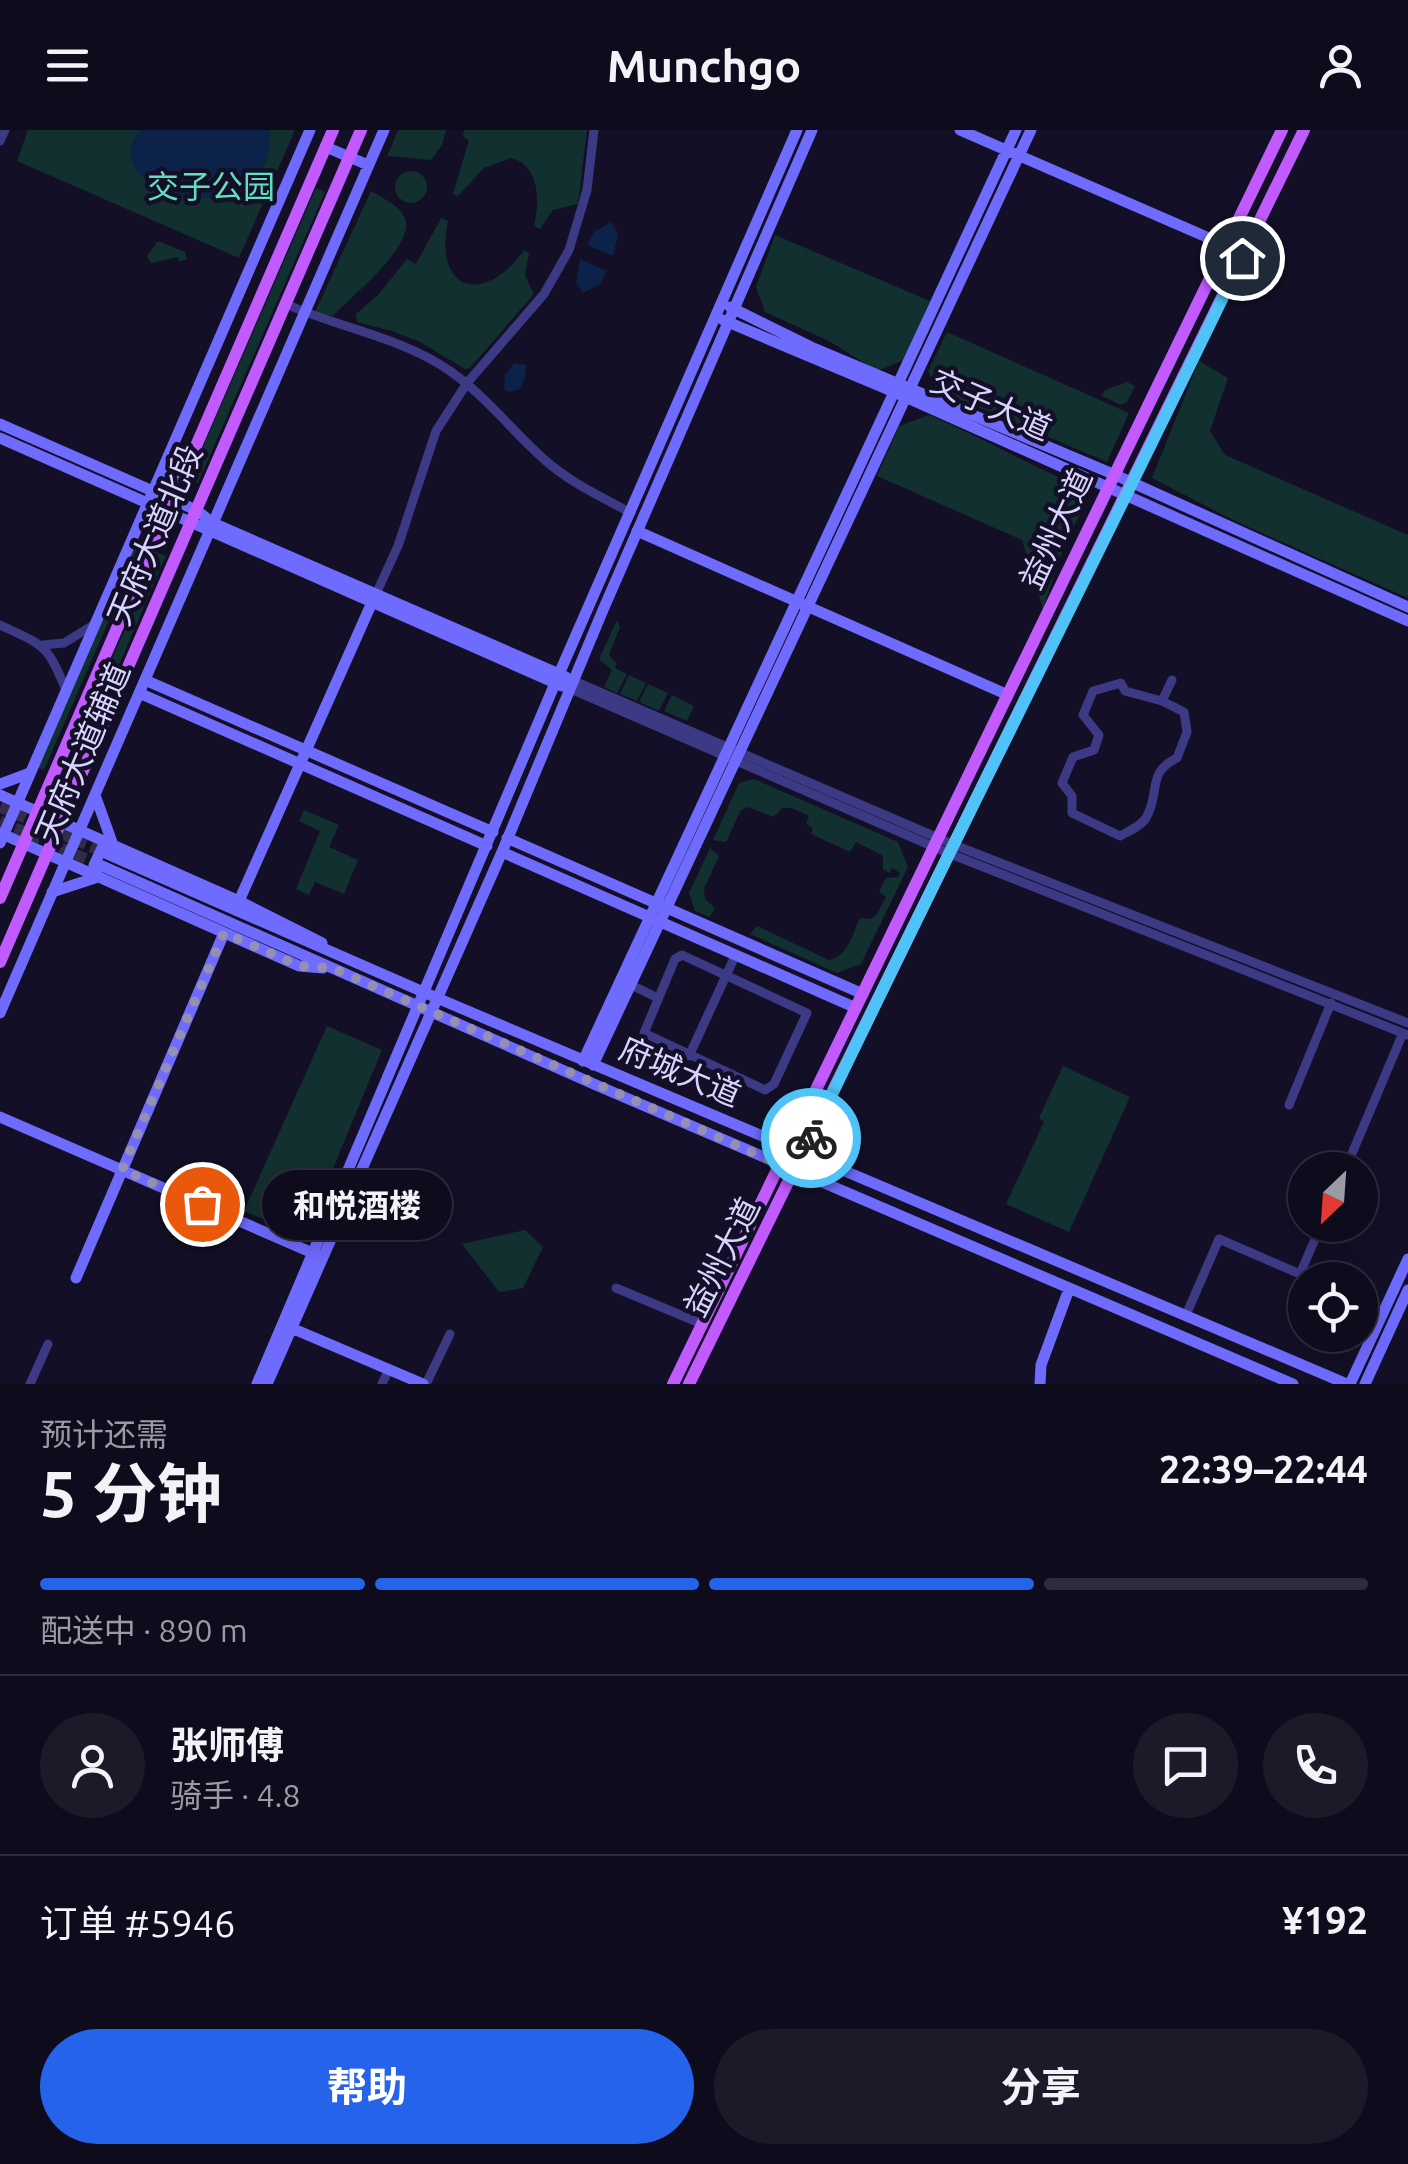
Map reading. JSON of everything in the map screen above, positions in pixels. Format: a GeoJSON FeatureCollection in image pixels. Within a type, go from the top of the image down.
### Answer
{"type":"FeatureCollection","features":[{"type":"Feature","properties":{"kind":"main road","name":"天府大道北段"},"geometry":{"type":"LineString","coordinates":[[0,898],[333,130]]}},
{"type":"Feature","properties":{"kind":"main road","name":"天府大道北段"},"geometry":{"type":"LineString","coordinates":[[0,962],[361,130]]}},
{"type":"Feature","properties":{"kind":"main road","name":"益州大道"},"geometry":{"type":"LineString","coordinates":[[689,1384],[803,1154],[1008,694],[1282,130]]}},
{"type":"Feature","properties":{"kind":"main road","name":"益州大道"},"geometry":{"type":"LineString","coordinates":[[673,1384],[860,1001],[1130,489],[1304,130]]}},
{"type":"Feature","properties":{"kind":"street"},"geometry":{"type":"LineString","coordinates":[[0,141],[5,130]]}},
{"type":"Feature","properties":{"kind":"street","name":"天府大道辅道"},"geometry":{"type":"LineString","coordinates":[[1,837],[310,130]]}},
{"type":"Feature","properties":{"kind":"street","name":"天府大道辅道"},"geometry":{"type":"LineString","coordinates":[[0,1013],[384,130]]}},
{"type":"Feature","properties":{"kind":"street"},"geometry":{"type":"LineString","coordinates":[[240,901],[398,546],[436,431],[467,383],[544,294],[569,250],[588,190],[594,130]]}},
{"type":"Feature","properties":{"kind":"street"},"geometry":{"type":"LineString","coordinates":[[431,996],[502,852],[728,322],[728,306],[798,130]]}},
{"type":"Feature","properties":{"kind":"street"},"geometry":{"type":"LineString","coordinates":[[257,1384],[288,1326],[425,1010],[492,832],[715,317],[728,306],[812,130]]}},
{"type":"Feature","properties":{"kind":"street"},"geometry":{"type":"LineString","coordinates":[[960,130],[1225,245]]}},
{"type":"Feature","properties":{"kind":"street"},"geometry":{"type":"LineString","coordinates":[[1013,153],[1016,130]]}},
{"type":"Feature","properties":{"kind":"street"},"geometry":{"type":"LineString","coordinates":[[588,1063],[1013,153],[1031,130]]}},
{"type":"Feature","properties":{"kind":"street"},"geometry":{"type":"LineString","coordinates":[[326,147],[368,166]]}},
{"type":"Feature","properties":{"kind":"street"},"geometry":{"type":"LineString","coordinates":[[286,304],[419,353],[467,383],[548,464],[631,513]]}},
{"type":"Feature","properties":{"kind":"street","name":"交子大道"},"geometry":{"type":"LineString","coordinates":[[728,306],[902,391]]}},
{"type":"Feature","properties":{"kind":"street","name":"交子大道"},"geometry":{"type":"LineString","coordinates":[[715,317],[902,391],[1408,607]]}},
{"type":"Feature","properties":{"kind":"street"},"geometry":{"type":"LineString","coordinates":[[0,424],[211,526],[943,846],[1331,1004],[1406,1030]]}},
{"type":"Feature","properties":{"kind":"street"},"geometry":{"type":"LineString","coordinates":[[0,438],[150,497]]}},
{"type":"Feature","properties":{"kind":"street","name":"交子大道"},"geometry":{"type":"LineString","coordinates":[[1130,489],[1408,622]]}},
{"type":"Feature","properties":{"kind":"street"},"geometry":{"type":"LineString","coordinates":[[637,531],[1008,694]]}},
{"type":"Feature","properties":{"kind":"street"},"geometry":{"type":"LineString","coordinates":[[0,625],[44,645],[64,643],[95,624]]}},
{"type":"Feature","properties":{"kind":"street"},"geometry":{"type":"LineString","coordinates":[[44,645],[66,690]]}},
{"type":"Feature","properties":{"kind":"street"},"geometry":{"type":"LineString","coordinates":[[1162,701],[1172,680]]}},
{"type":"Feature","properties":{"kind":"street"},"geometry":{"type":"LineString","coordinates":[[1121,683],[1125,691],[1162,701],[1184,712],[1187,732],[1177,758],[1156,774],[1156,792],[1144,822],[1120,836],[1072,813],[1072,796],[1062,783],[1074,758],[1094,750],[1098,736],[1083,715],[1093,691],[1121,683]]}},
{"type":"Feature","properties":{"kind":"street"},"geometry":{"type":"LineString","coordinates":[[142,686],[492,832]]}},
{"type":"Feature","properties":{"kind":"street"},"geometry":{"type":"LineString","coordinates":[[142,686],[300,765],[487,846]]}},
{"type":"Feature","properties":{"kind":"street"},"geometry":{"type":"LineString","coordinates":[[0,784],[30,773]]}},
{"type":"Feature","properties":{"kind":"street"},"geometry":{"type":"LineString","coordinates":[[0,795],[79,830],[104,860],[224,933],[300,966],[332,968]]}},
{"type":"Feature","properties":{"kind":"street"},"geometry":{"type":"LineString","coordinates":[[94,795],[104,860]]}},
{"type":"Feature","properties":{"kind":"street"},"geometry":{"type":"LineString","coordinates":[[1,837],[66,862],[104,860],[240,901],[306,932],[332,953]]}},
{"type":"Feature","properties":{"kind":"street"},"geometry":{"type":"LineString","coordinates":[[507,838],[661,904],[860,1001]]}},
{"type":"Feature","properties":{"kind":"street"},"geometry":{"type":"LineString","coordinates":[[943,846],[1406,1030]]}},
{"type":"Feature","properties":{"kind":"street"},"geometry":{"type":"LineString","coordinates":[[502,852],[736,954],[860,1001]]}},
{"type":"Feature","properties":{"kind":"street"},"geometry":{"type":"LineString","coordinates":[[52,892],[104,860]]}},
{"type":"Feature","properties":{"kind":"street","name":"府城大道"},"geometry":{"type":"LineString","coordinates":[[104,860],[1348,1384]]}},
{"type":"Feature","properties":{"kind":"street","name":"府城大道"},"geometry":{"type":"LineString","coordinates":[[104,860],[425,1010],[1292,1384]]}},
{"type":"Feature","properties":{"kind":"street"},"geometry":{"type":"LineString","coordinates":[[588,1063],[630,984],[655,918]]}},
{"type":"Feature","properties":{"kind":"street"},"geometry":{"type":"LineString","coordinates":[[76,1278],[224,933]]}},
{"type":"Feature","properties":{"kind":"street"},"geometry":{"type":"LineString","coordinates":[[689,1056],[736,954]]}},
{"type":"Feature","properties":{"kind":"street"},"geometry":{"type":"LineString","coordinates":[[682,955],[808,1013],[774,1084],[765,1090],[644,1033],[658,998],[675,959],[682,955]]}},
{"type":"Feature","properties":{"kind":"street"},"geometry":{"type":"LineString","coordinates":[[630,984],[658,998]]}},
{"type":"Feature","properties":{"kind":"street"},"geometry":{"type":"LineString","coordinates":[[1289,1105],[1331,1004]]}},
{"type":"Feature","properties":{"kind":"street"},"geometry":{"type":"LineString","coordinates":[[1353,1152],[1406,1030]]}},
{"type":"Feature","properties":{"kind":"street"},"geometry":{"type":"LineString","coordinates":[[0,1117],[314,1254]]}},
{"type":"Feature","properties":{"kind":"street"},"geometry":{"type":"LineString","coordinates":[[345,1194],[416,1223]]}},
{"type":"Feature","properties":{"kind":"street"},"geometry":{"type":"LineString","coordinates":[[267,1384],[314,1254],[345,1194]]}},
{"type":"Feature","properties":{"kind":"street"},"geometry":{"type":"LineString","coordinates":[[1186,1315],[1219,1239],[1300,1274],[1314,1242]]}},
{"type":"Feature","properties":{"kind":"street"},"geometry":{"type":"LineString","coordinates":[[1348,1384],[1408,1259]]}},
{"type":"Feature","properties":{"kind":"street"},"geometry":{"type":"LineString","coordinates":[[616,1288],[702,1324]]}},
{"type":"Feature","properties":{"kind":"street"},"geometry":{"type":"LineString","coordinates":[[1040,1384],[1042,1364],[1069,1289]]}},
{"type":"Feature","properties":{"kind":"street"},"geometry":{"type":"LineString","coordinates":[[1365,1384],[1408,1290]]}},
{"type":"Feature","properties":{"kind":"street"},"geometry":{"type":"LineString","coordinates":[[288,1326],[424,1384],[450,1334]]}},
{"type":"Feature","properties":{"kind":"street"},"geometry":{"type":"LineString","coordinates":[[30,1384],[48,1344]]}},
{"type":"Feature","properties":{"kind":"street"},"geometry":{"type":"LineString","coordinates":[[382,1384],[389,1370]]}},
{"type":"Feature","properties":{"kind":"green space","name":"交子公园"},"geometry":{"type":"Polygon","coordinates":[[[28,130],[295,130],[239,258],[17,161],[28,130]]]}},
{"type":"Feature","properties":{"kind":"green space"},"geometry":{"type":"Polygon","coordinates":[[[398,130],[446,130],[442,145],[431,160],[387,156],[398,130]]]}},
{"type":"Feature","properties":{"kind":"green space"},"geometry":{"type":"Polygon","coordinates":[[[464,130],[587,130],[578,204],[553,210],[540,229],[534,226],[537,196],[533,176],[521,162],[511,158],[484,168],[458,196],[453,194],[469,140],[463,137],[464,130]]]}},
{"type":"Feature","properties":{"kind":"green space"},"geometry":{"type":"Polygon","coordinates":[[[411,171],[422,176],[427,187],[422,198],[411,203],[400,198],[395,187],[400,176],[411,171]]]}},
{"type":"Feature","properties":{"kind":"green space"},"geometry":{"type":"Polygon","coordinates":[[[316,188],[325,192],[198,483],[189,479],[316,188]]]}},
{"type":"Feature","properties":{"kind":"green space"},"geometry":{"type":"Polygon","coordinates":[[[371,191],[404,217],[404,234],[398,247],[333,316],[315,312],[371,191]]]}},
{"type":"Feature","properties":{"kind":"green space"},"geometry":{"type":"Polygon","coordinates":[[[441,218],[448,221],[448,263],[455,276],[466,283],[494,279],[524,250],[529,253],[525,276],[534,294],[470,368],[465,369],[420,342],[357,322],[356,314],[379,294],[407,259],[416,264],[441,218]]]}},
{"type":"Feature","properties":{"kind":"green space"},"geometry":{"type":"Polygon","coordinates":[[[775,235],[930,301],[904,360],[877,371],[829,341],[765,312],[756,287],[775,235]]]}},
{"type":"Feature","properties":{"kind":"green space"},"geometry":{"type":"Polygon","coordinates":[[[158,241],[185,252],[187,259],[151,263],[147,256],[158,241]]]}},
{"type":"Feature","properties":{"kind":"green space"},"geometry":{"type":"Polygon","coordinates":[[[947,332],[1129,413],[1107,462],[936,389],[928,371],[947,332]]]}},
{"type":"Feature","properties":{"kind":"green space"},"geometry":{"type":"Polygon","coordinates":[[[1199,361],[1228,378],[1210,431],[1225,455],[1408,535],[1408,598],[1237,522],[1152,478],[1199,361]]]}},
{"type":"Feature","properties":{"kind":"green space"},"geometry":{"type":"Polygon","coordinates":[[[1127,382],[1135,386],[1127,402],[1121,405],[1102,396],[1105,390],[1127,382]]]}},
{"type":"Feature","properties":{"kind":"green space"},"geometry":{"type":"Polygon","coordinates":[[[929,415],[1080,487],[1085,503],[1062,552],[1043,609],[1022,540],[877,476],[899,426],[929,415]]]}},
{"type":"Feature","properties":{"kind":"green space"},"geometry":{"type":"Polygon","coordinates":[[[131,545],[140,549],[44,770],[35,766],[131,545]]]}},
{"type":"Feature","properties":{"kind":"green space"},"geometry":{"type":"Polygon","coordinates":[[[158,553],[166,556],[66,788],[58,784],[158,553]]]}},
{"type":"Feature","properties":{"kind":"green space"},"geometry":{"type":"Polygon","coordinates":[[[617,620],[620,627],[609,655],[617,664],[615,668],[627,674],[617,693],[604,687],[612,670],[599,659],[617,620]]]}},
{"type":"Feature","properties":{"kind":"green space"},"geometry":{"type":"Polygon","coordinates":[[[629,675],[646,683],[637,701],[620,694],[629,675]]]}},
{"type":"Feature","properties":{"kind":"green space"},"geometry":{"type":"Polygon","coordinates":[[[648,684],[668,693],[659,711],[639,702],[648,684]]]}},
{"type":"Feature","properties":{"kind":"green space"},"geometry":{"type":"Polygon","coordinates":[[[672,695],[694,706],[687,721],[664,711],[672,695]]]}},
{"type":"Feature","properties":{"kind":"green space"},"geometry":{"type":"Polygon","coordinates":[[[754,779],[898,842],[908,867],[861,964],[837,973],[750,934],[757,926],[829,960],[836,958],[849,944],[860,918],[871,919],[877,914],[886,897],[879,892],[886,878],[898,877],[900,873],[892,868],[889,873],[883,869],[883,856],[856,842],[850,852],[811,834],[813,828],[806,824],[809,816],[792,808],[782,808],[774,817],[747,807],[741,810],[726,842],[713,840],[739,783],[754,779]]]}},
{"type":"Feature","properties":{"kind":"green space"},"geometry":{"type":"Polygon","coordinates":[[[304,810],[339,825],[329,847],[358,860],[344,894],[315,882],[309,895],[296,889],[320,831],[299,821],[304,810]]]}},
{"type":"Feature","properties":{"kind":"green space"},"geometry":{"type":"Polygon","coordinates":[[[710,848],[719,856],[704,889],[705,899],[715,908],[710,917],[695,911],[689,893],[710,848]]]}},
{"type":"Feature","properties":{"kind":"green space"},"geometry":{"type":"Polygon","coordinates":[[[327,1026],[382,1050],[309,1227],[293,1232],[244,1211],[327,1026]]]}},
{"type":"Feature","properties":{"kind":"green space"},"geometry":{"type":"Polygon","coordinates":[[[1063,1066],[1130,1097],[1069,1232],[1006,1204],[1044,1122],[1039,1118],[1063,1066]]]}},
{"type":"Feature","properties":{"kind":"green space"},"geometry":{"type":"Polygon","coordinates":[[[525,1230],[543,1247],[523,1288],[499,1292],[462,1244],[525,1230]]]}},
{"type":"Feature","properties":{"kind":"water"},"geometry":{"type":"Polygon","coordinates":[[[141,130],[270,130],[264,166],[245,188],[217,197],[187,197],[159,188],[138,172],[130,153],[141,130]]]}},
{"type":"Feature","properties":{"kind":"water"},"geometry":{"type":"Polygon","coordinates":[[[611,222],[618,234],[613,256],[587,245],[594,232],[611,222]]]}},
{"type":"Feature","properties":{"kind":"water"},"geometry":{"type":"Polygon","coordinates":[[[580,259],[607,271],[600,284],[583,293],[576,282],[580,259]]]}},
{"type":"Feature","properties":{"kind":"water"},"geometry":{"type":"Polygon","coordinates":[[[514,363],[526,365],[525,377],[520,389],[510,392],[504,390],[505,375],[514,363]]]}},
{"type":"Feature","properties":{"kind":"tunnel"},"geometry":{"type":"LineString","coordinates":[[0,807],[105,853]]}},
{"type":"Feature","properties":{"kind":"tunnel"},"geometry":{"type":"LineString","coordinates":[[0,821],[100,865]]}},
{"type":"Feature","properties":{"kind":"way so far"},"geometry":{"type":"LineString","coordinates":[[202,1204],[122,1170],[224,933],[300,966],[332,968],[795,1171],[811,1138]]}},
{"type":"Feature","properties":{"kind":"place","name":"和悦酒楼"},"geometry":{"type":"Point","coordinates":[202,1204]}},
{"type":"Feature","properties":{"kind":"route"},"geometry":{"type":"LineString","coordinates":[[811,1138],[1242,258]]}}]}
